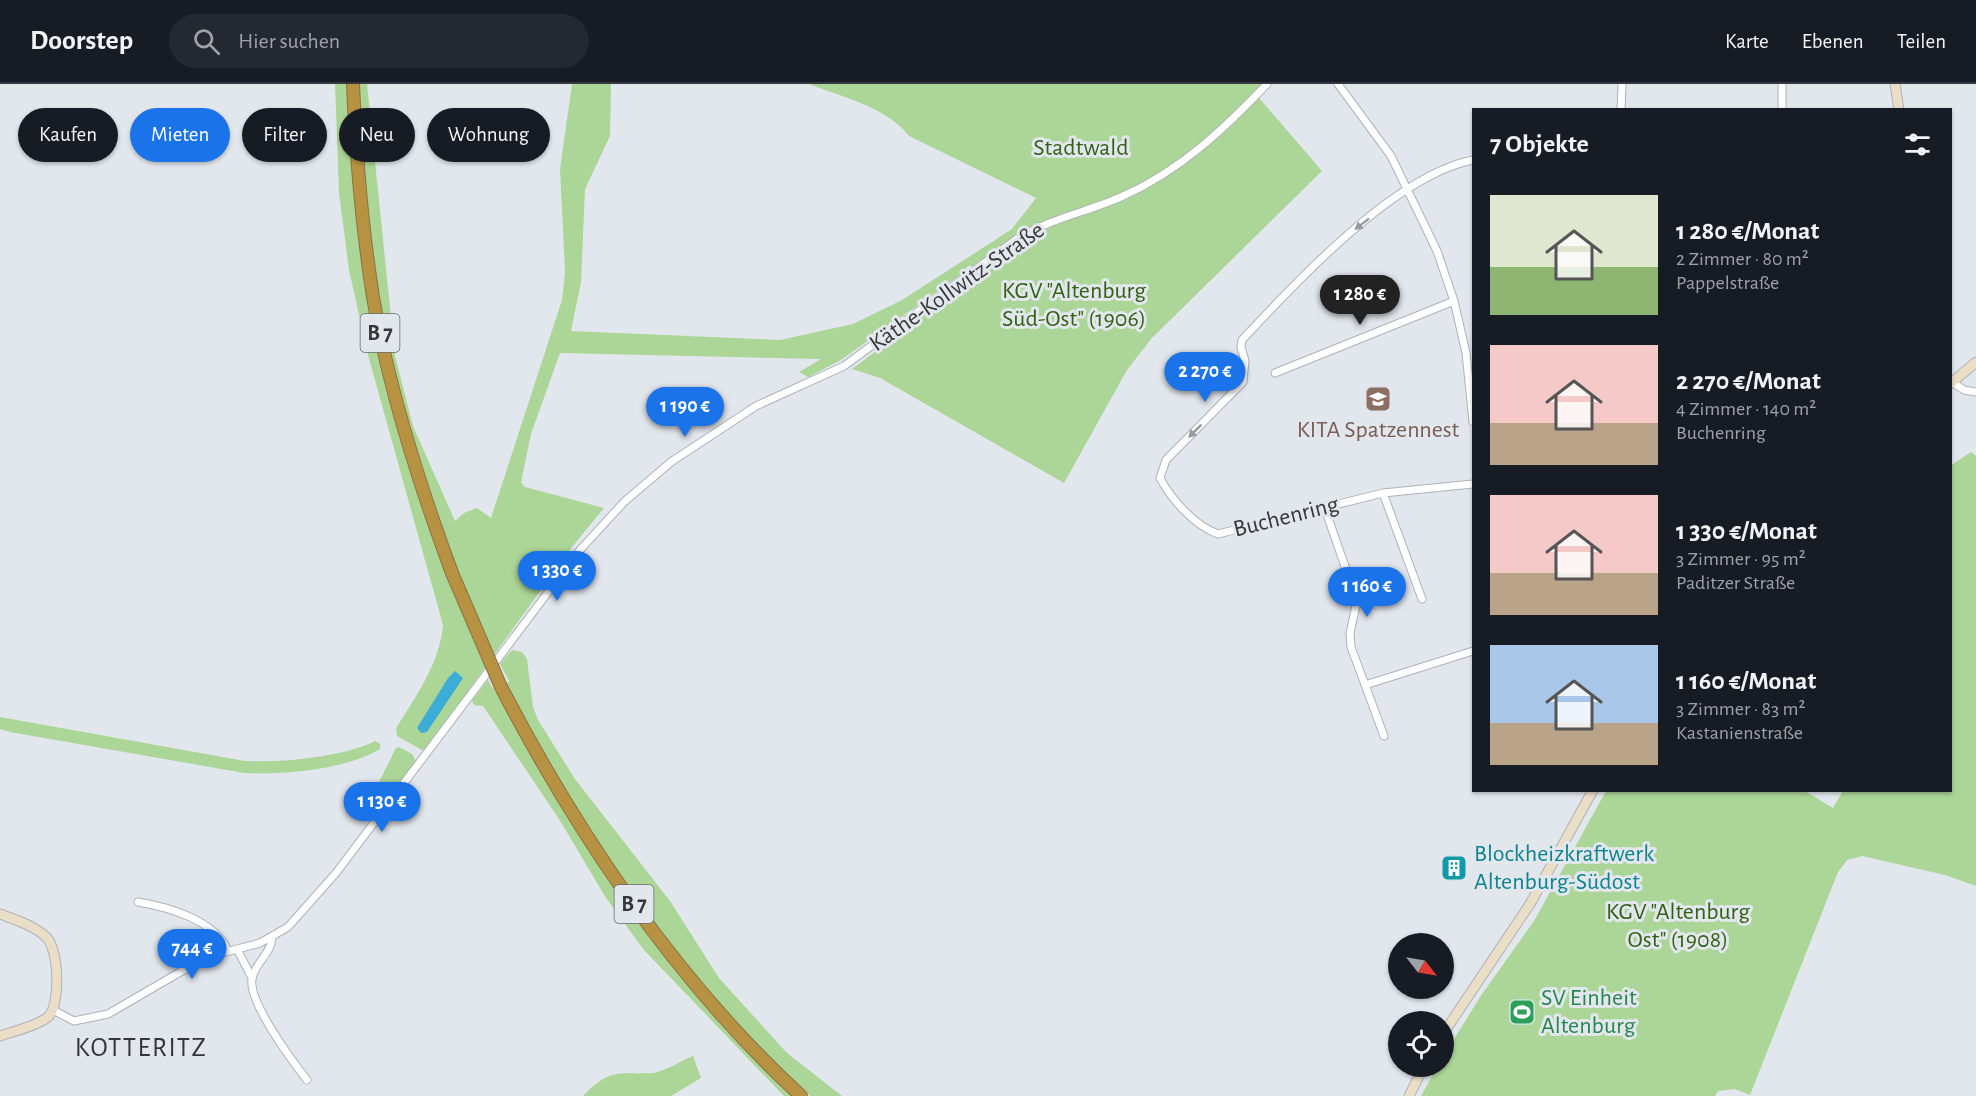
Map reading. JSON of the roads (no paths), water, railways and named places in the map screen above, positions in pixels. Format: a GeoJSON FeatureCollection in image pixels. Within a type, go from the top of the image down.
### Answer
{"type":"FeatureCollection","features":[{"type":"Feature","properties":{"kind":"highway","name":"B 7"},"geometry":{"type":"LineString","coordinates":[[353,84],[356,147],[373,297],[386,361],[429,510],[452,573],[501,687],[543,767],[594,849],[649,926],[714,1005],[801,1096]]}},
{"type":"Feature","properties":{"kind":"street","name":"Käthe-Kollwitz-Straße"},"geometry":{"type":"LineString","coordinates":[[272,938],[304,911],[336,873],[580,550],[624,502],[671,462],[756,406],[844,366],[1026,233],[1073,212],[1122,197],[1156,179],[1210,140],[1267,84]]}},
{"type":"Feature","properties":{"kind":"street"},"geometry":{"type":"LineString","coordinates":[[1338,84],[1391,156],[1437,251],[1470,353],[1472,399]]}},
{"type":"Feature","properties":{"kind":"street"},"geometry":{"type":"LineString","coordinates":[[1621,108],[1622,84]]}},
{"type":"Feature","properties":{"kind":"street"},"geometry":{"type":"LineString","coordinates":[[1782,84],[1782,108]]}},
{"type":"Feature","properties":{"kind":"street"},"geometry":{"type":"LineString","coordinates":[[1894,84],[1899,108]]}},
{"type":"Feature","properties":{"kind":"street"},"geometry":{"type":"LineString","coordinates":[[1408,188],[1462,162],[1472,160]]}},
{"type":"Feature","properties":{"kind":"street","name":"Buchenring"},"geometry":{"type":"LineString","coordinates":[[1408,188],[1351,233],[1296,282],[1242,340],[1245,375],[1243,382],[1166,460],[1160,478],[1167,491],[1198,523],[1208,531],[1218,534],[1383,493],[1472,484]]}},
{"type":"Feature","properties":{"kind":"street"},"geometry":{"type":"LineString","coordinates":[[1275,373],[1454,301]]}},
{"type":"Feature","properties":{"kind":"street"},"geometry":{"type":"LineString","coordinates":[[1952,380],[1976,362]]}},
{"type":"Feature","properties":{"kind":"street"},"geometry":{"type":"LineString","coordinates":[[1952,382],[1964,390],[1976,392]]}},
{"type":"Feature","properties":{"kind":"street"},"geometry":{"type":"LineString","coordinates":[[1383,493],[1422,599]]}},
{"type":"Feature","properties":{"kind":"street"},"geometry":{"type":"LineString","coordinates":[[1324,506],[1356,601],[1350,633],[1351,647],[1384,736]]}},
{"type":"Feature","properties":{"kind":"street"},"geometry":{"type":"LineString","coordinates":[[1365,685],[1472,651]]}},
{"type":"Feature","properties":{"kind":"street"},"geometry":{"type":"LineString","coordinates":[[1454,1018],[1530,904],[1592,792]]}},
{"type":"Feature","properties":{"kind":"street"},"geometry":{"type":"LineString","coordinates":[[138,902],[160,905],[187,915],[219,938],[228,951]]}},
{"type":"Feature","properties":{"kind":"street"},"geometry":{"type":"LineString","coordinates":[[0,914],[32,927],[52,944],[56,998],[53,1010],[47,1018],[0,1036]]}},
{"type":"Feature","properties":{"kind":"street"},"geometry":{"type":"LineString","coordinates":[[53,1010],[74,1021],[108,1014],[182,971],[228,951],[272,938],[272,946],[252,978]]}},
{"type":"Feature","properties":{"kind":"street"},"geometry":{"type":"LineString","coordinates":[[237,949],[252,978],[253,991],[281,1047],[307,1080]]}},
{"type":"Feature","properties":{"kind":"street"},"geometry":{"type":"LineString","coordinates":[[1409,1096],[1418,1077]]}},
{"type":"Feature","properties":{"kind":"water"},"geometry":{"type":"Polygon","coordinates":[[[455,671],[463,678],[427,732],[421,733],[417,728],[448,678],[455,671]]]}},
{"type":"Feature","properties":{"kind":"place","name":"KITA Spatzennest"},"geometry":{"type":"Point","coordinates":[1378,399]}},
{"type":"Feature","properties":{"kind":"place","name":"Blockheizkraftwerk Altenburg-Südost"},"geometry":{"type":"Point","coordinates":[1454,868]}},
{"type":"Feature","properties":{"kind":"place","name":"SV Einheit Altenburg"},"geometry":{"type":"Point","coordinates":[1522,1012]}},
{"type":"Feature","properties":{"kind":"district","name":"KOTTERITZ"},"geometry":{"type":"Point","coordinates":[141,1047]}},
{"type":"Feature","properties":{"kind":"park label","name":"Stadtwald"},"geometry":{"type":"Point","coordinates":[1081,148]}},
{"type":"Feature","properties":{"kind":"park label","name":"KGV \"Altenburg Süd-Ost\" (1906)"},"geometry":{"type":"Point","coordinates":[1074,305]}},
{"type":"Feature","properties":{"kind":"park label","name":"KGV \"Altenburg Ost\" (1908)"},"geometry":{"type":"Point","coordinates":[1678,926]}}]}
